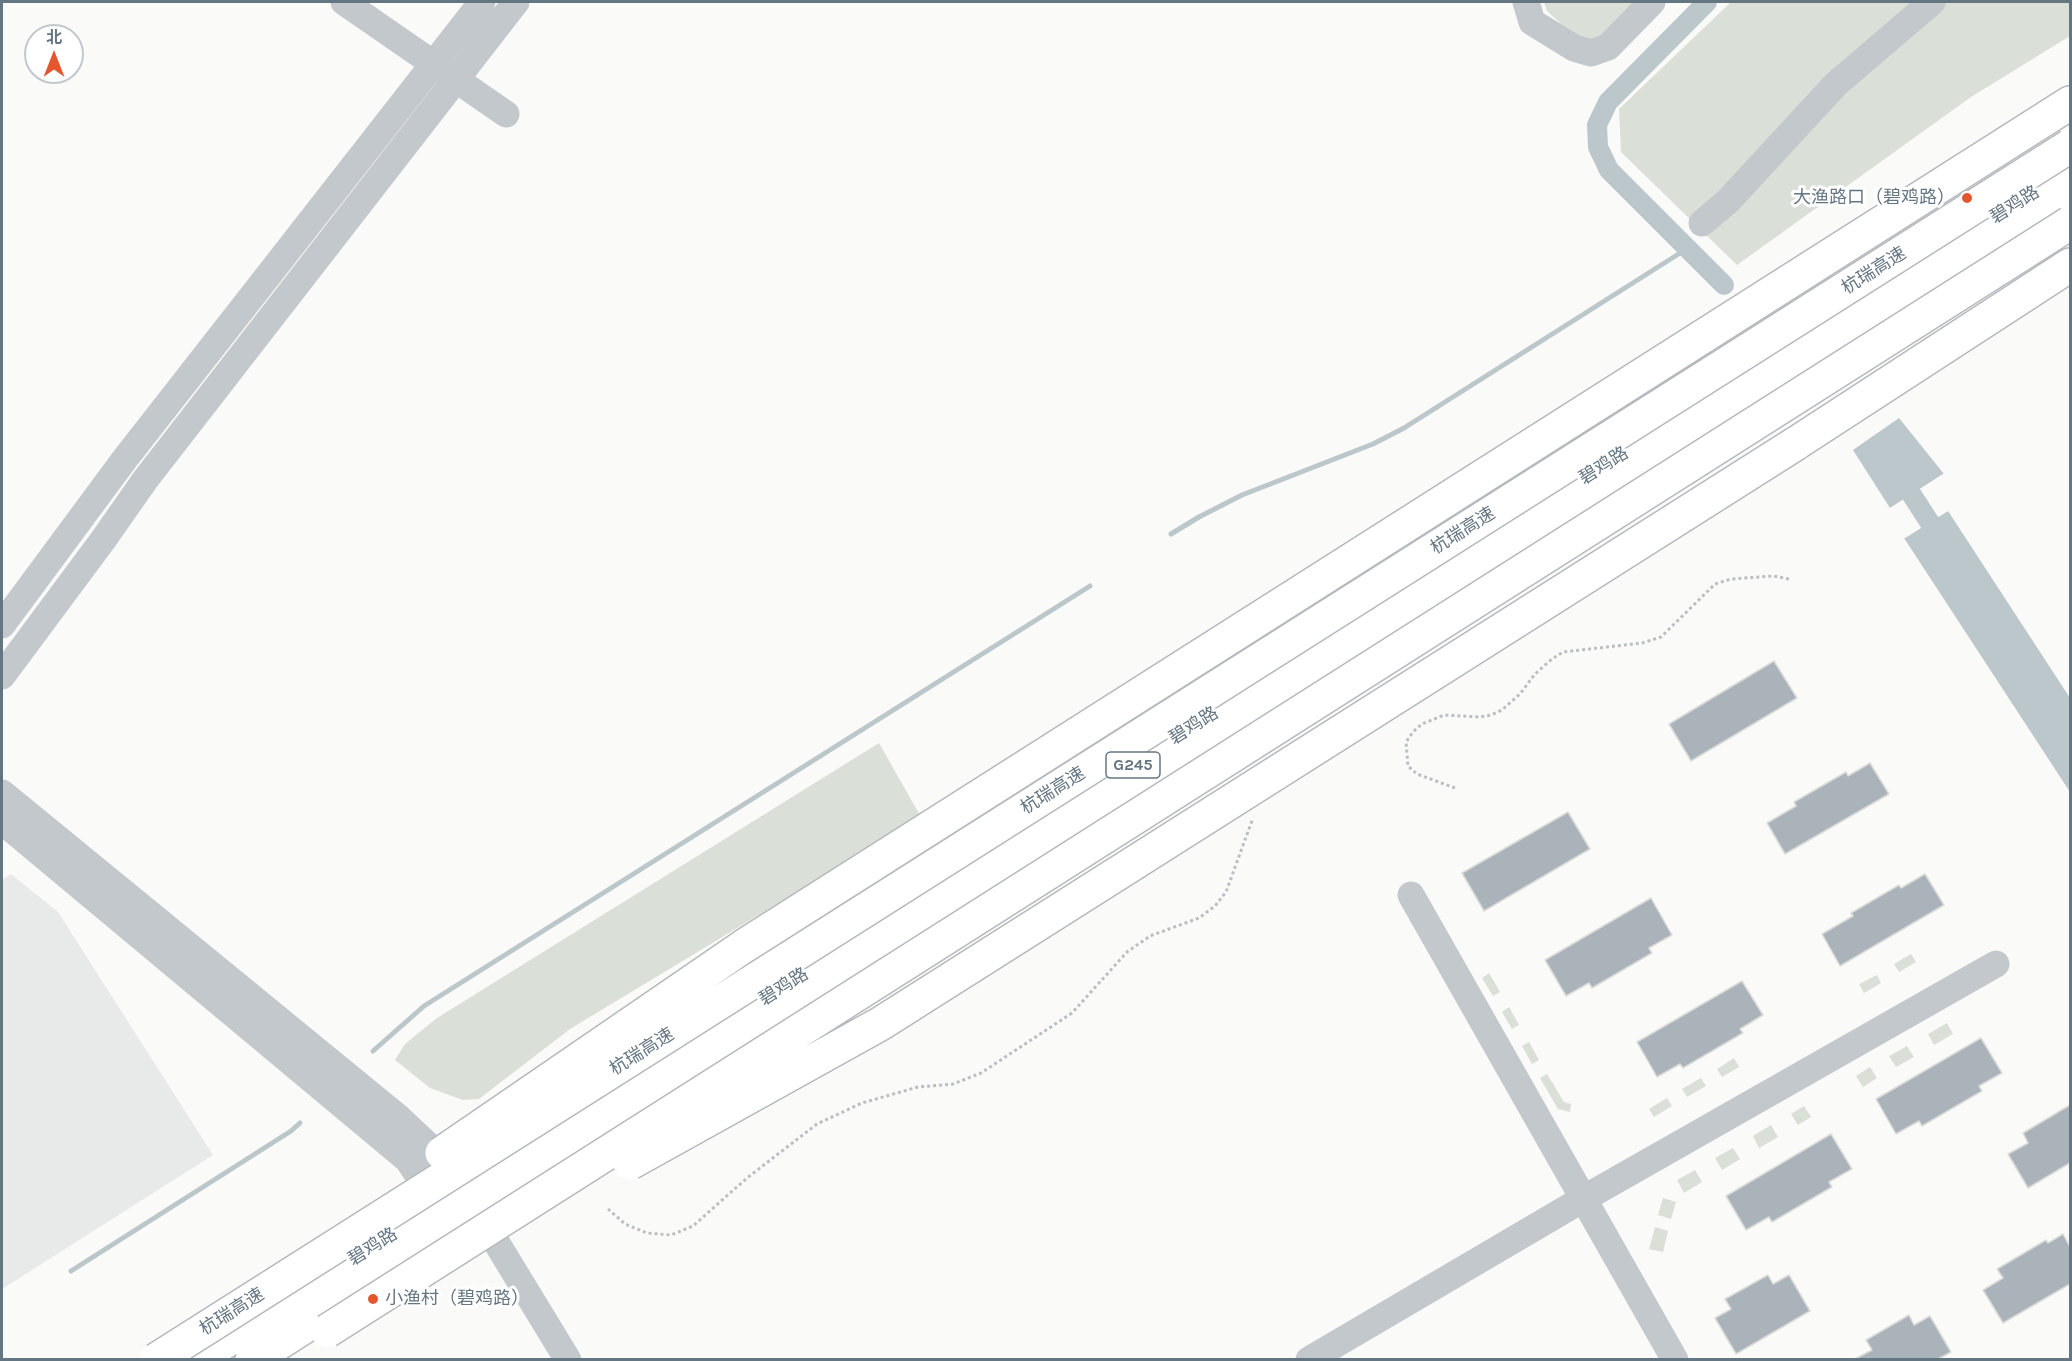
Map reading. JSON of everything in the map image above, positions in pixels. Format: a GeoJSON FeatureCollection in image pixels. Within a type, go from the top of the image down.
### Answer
{"type":"FeatureCollection","features":[{"type":"Feature","properties":{"kind":"highway"},"geometry":{"type":"LineString","coordinates":[[141,1359],[744,946],[2070,103]]}},
{"type":"Feature","properties":{"kind":"highway","name":"杭瑞高速"},"geometry":{"type":"LineString","coordinates":[[156,1359],[2070,146]]}},
{"type":"Feature","properties":{"kind":"highway","name":"碧鸡路"},"geometry":{"type":"LineString","coordinates":[[252,1359],[458,1205],[2070,170]]}},
{"type":"Feature","properties":{"kind":"highway","name":"碧鸡路"},"geometry":{"type":"LineString","coordinates":[[196,1359],[458,1205],[2070,201]]}},
{"type":"Feature","properties":{"kind":"highway"},"geometry":{"type":"LineString","coordinates":[[282,1359],[2070,223]]}},
{"type":"Feature","properties":{"kind":"highway"},"geometry":{"type":"LineString","coordinates":[[327,1331],[880,1024],[1795,444],[2070,265]]}},
{"type":"Feature","properties":{"kind":"street"},"geometry":{"type":"LineString","coordinates":[[344,2],[506,114]]}},
{"type":"Feature","properties":{"kind":"street"},"geometry":{"type":"LineString","coordinates":[[2,625],[124,460],[482,2]]}},
{"type":"Feature","properties":{"kind":"street"},"geometry":{"type":"LineString","coordinates":[[2,676],[145,480],[516,2]]}},
{"type":"Feature","properties":{"kind":"street"},"geometry":{"type":"LineString","coordinates":[[1526,2],[1532,22],[1574,48],[1591,53],[1608,47],[1652,2]]}},
{"type":"Feature","properties":{"kind":"street"},"geometry":{"type":"LineString","coordinates":[[1702,223],[1728,201],[1836,84],[1932,2]]}},
{"type":"Feature","properties":{"kind":"street"},"geometry":{"type":"LineString","coordinates":[[2,793],[399,1118],[430,1148],[458,1205],[568,1359]]}},
{"type":"Feature","properties":{"kind":"street"},"geometry":{"type":"LineString","coordinates":[[2,821],[408,1160],[458,1205]]}},
{"type":"Feature","properties":{"kind":"street"},"geometry":{"type":"LineString","coordinates":[[1411,896],[1675,1359]]}},
{"type":"Feature","properties":{"kind":"street"},"geometry":{"type":"LineString","coordinates":[[1309,1359],[1583,1199],[1996,964]]}},
{"type":"Feature","properties":{"kind":"path"},"geometry":{"type":"LineString","coordinates":[[1455,788],[1417,774],[1408,766],[1406,742],[1422,724],[1444,715],[1480,717],[1502,710],[1520,694],[1534,674],[1563,652],[1642,643],[1661,637],[1715,584],[1731,579],[1773,576],[1789,579]]}},
{"type":"Feature","properties":{"kind":"path"},"geometry":{"type":"LineString","coordinates":[[608,1209],[625,1224],[647,1233],[671,1235],[693,1227],[747,1178],[817,1124],[862,1103],[918,1087],[953,1084],[981,1073],[1072,1013],[1126,952],[1150,936],[1199,918],[1215,906],[1226,892],[1254,814]]}},
{"type":"Feature","properties":{"kind":"shaded area"},"geometry":{"type":"Polygon","coordinates":[[[1544,2],[1645,2],[1588,49],[1547,11],[1544,2]]]}},
{"type":"Feature","properties":{"kind":"shaded area"},"geometry":{"type":"Polygon","coordinates":[[[1731,2],[2070,2],[2070,36],[1971,97],[1737,265],[1621,152],[1619,109],[1731,2]]]}},
{"type":"Feature","properties":{"kind":"shaded area"},"geometry":{"type":"Polygon","coordinates":[[[1899,418],[1944,474],[1890,508],[1853,450],[1899,418]]]}},
{"type":"Feature","properties":{"kind":"shaded area"},"geometry":{"type":"Polygon","coordinates":[[[1948,511],[2070,698],[2070,792],[1904,538],[1948,511]]]}},
{"type":"Feature","properties":{"kind":"shaded area"},"geometry":{"type":"Polygon","coordinates":[[[879,743],[921,817],[570,1029],[479,1099],[463,1100],[430,1088],[395,1060],[405,1044],[437,1018],[879,743]]]}},
{"type":"Feature","properties":{"kind":"shaded area"},"geometry":{"type":"Polygon","coordinates":[[[11,874],[58,912],[213,1155],[2,1289],[2,880],[11,874]]]}},
{"type":"Feature","properties":{"kind":"shaded area"},"geometry":{"type":"Polygon","coordinates":[[[1911,954],[1916,962],[1899,972],[1894,964],[1911,954]]]}},
{"type":"Feature","properties":{"kind":"shaded area"},"geometry":{"type":"Polygon","coordinates":[[[1489,973],[1500,992],[1493,996],[1482,978],[1489,973]]]}},
{"type":"Feature","properties":{"kind":"shaded area"},"geometry":{"type":"Polygon","coordinates":[[[1877,975],[1881,983],[1864,993],[1859,984],[1877,975]]]}},
{"type":"Feature","properties":{"kind":"shaded area"},"geometry":{"type":"Polygon","coordinates":[[[1509,1007],[1519,1025],[1512,1029],[1502,1012],[1509,1007]]]}},
{"type":"Feature","properties":{"kind":"shaded area"},"geometry":{"type":"Polygon","coordinates":[[[1947,1023],[1953,1034],[1934,1045],[1928,1034],[1947,1023]]]}},
{"type":"Feature","properties":{"kind":"shaded area"},"geometry":{"type":"Polygon","coordinates":[[[1529,1042],[1539,1060],[1532,1064],[1522,1046],[1529,1042]]]}},
{"type":"Feature","properties":{"kind":"shaded area"},"geometry":{"type":"Polygon","coordinates":[[[1907,1046],[1914,1057],[1896,1067],[1889,1056],[1907,1046]]]}},
{"type":"Feature","properties":{"kind":"shaded area"},"geometry":{"type":"Polygon","coordinates":[[[1734,1058],[1739,1067],[1722,1077],[1717,1069],[1734,1058]]]}},
{"type":"Feature","properties":{"kind":"shaded area"},"geometry":{"type":"Polygon","coordinates":[[[1870,1067],[1877,1078],[1863,1087],[1856,1076],[1870,1067]]]}},
{"type":"Feature","properties":{"kind":"shaded area"},"geometry":{"type":"Polygon","coordinates":[[[1547,1074],[1564,1102],[1571,1104],[1570,1112],[1558,1109],[1540,1078],[1547,1074]]]}},
{"type":"Feature","properties":{"kind":"shaded area"},"geometry":{"type":"Polygon","coordinates":[[[1701,1078],[1706,1086],[1687,1097],[1682,1089],[1701,1078]]]}},
{"type":"Feature","properties":{"kind":"shaded area"},"geometry":{"type":"Polygon","coordinates":[[[1667,1098],[1672,1106],[1654,1117],[1649,1109],[1667,1098]]]}},
{"type":"Feature","properties":{"kind":"shaded area"},"geometry":{"type":"Polygon","coordinates":[[[1804,1106],[1811,1117],[1798,1125],[1791,1114],[1804,1106]]]}},
{"type":"Feature","properties":{"kind":"shaded area"},"geometry":{"type":"Polygon","coordinates":[[[1771,1125],[1778,1137],[1759,1148],[1753,1136],[1771,1125]]]}},
{"type":"Feature","properties":{"kind":"shaded area"},"geometry":{"type":"Polygon","coordinates":[[[1733,1148],[1740,1159],[1722,1170],[1715,1158],[1733,1148]]]}},
{"type":"Feature","properties":{"kind":"shaded area"},"geometry":{"type":"Polygon","coordinates":[[[1695,1170],[1702,1182],[1684,1193],[1677,1180],[1695,1170]]]}},
{"type":"Feature","properties":{"kind":"shaded area"},"geometry":{"type":"Polygon","coordinates":[[[1663,1198],[1676,1202],[1671,1219],[1658,1215],[1663,1198]]]}},
{"type":"Feature","properties":{"kind":"shaded area"},"geometry":{"type":"Polygon","coordinates":[[[1655,1227],[1668,1231],[1663,1252],[1649,1249],[1655,1227]]]}},
{"type":"Feature","properties":{"kind":"pier"},"geometry":{"type":"Polygon","coordinates":[[[1946,472],[1945,476],[1891,511],[1887,510],[1946,472]]]}},
{"type":"Feature","properties":{"kind":"pier"},"geometry":{"type":"Polygon","coordinates":[[[1947,508],[1951,509],[1902,540],[1902,536],[1947,508]]]}},
{"type":"Feature","properties":{"kind":"building"},"geometry":{"type":"Polygon","coordinates":[[[1774,661],[1797,698],[1691,761],[1669,724],[1774,661]]]}},
{"type":"Feature","properties":{"kind":"building"},"geometry":{"type":"Polygon","coordinates":[[[1870,763],[1889,794],[1785,854],[1767,823],[1796,806],[1794,802],[1846,772],[1848,776],[1870,763]]]}},
{"type":"Feature","properties":{"kind":"building"},"geometry":{"type":"Polygon","coordinates":[[[1568,812],[1590,849],[1484,911],[1462,873],[1568,812]]]}},
{"type":"Feature","properties":{"kind":"building"},"geometry":{"type":"Polygon","coordinates":[[[1925,874],[1944,905],[1840,966],[1822,934],[1853,916],[1851,913],[1899,885],[1901,888],[1925,874]]]}},
{"type":"Feature","properties":{"kind":"building"},"geometry":{"type":"Polygon","coordinates":[[[1651,898],[1672,935],[1649,948],[1652,953],[1592,988],[1589,983],[1566,996],[1545,960],[1651,898]]]}},
{"type":"Feature","properties":{"kind":"building"},"geometry":{"type":"Polygon","coordinates":[[[1742,981],[1763,1015],[1740,1029],[1743,1033],[1683,1068],[1680,1064],[1657,1077],[1637,1042],[1742,981]]]}},
{"type":"Feature","properties":{"kind":"building"},"geometry":{"type":"Polygon","coordinates":[[[1981,1038],[2002,1073],[1979,1086],[1982,1091],[1922,1126],[1919,1121],[1896,1134],[1876,1099],[1981,1038]]]}},
{"type":"Feature","properties":{"kind":"building"},"geometry":{"type":"Polygon","coordinates":[[[2070,1105],[2070,1163],[2028,1188],[2008,1154],[2028,1143],[2023,1133],[2070,1105]]]}},
{"type":"Feature","properties":{"kind":"building"},"geometry":{"type":"Polygon","coordinates":[[[1831,1134],[1852,1169],[1829,1182],[1832,1187],[1772,1222],[1769,1217],[1746,1230],[1726,1196],[1831,1134]]]}},
{"type":"Feature","properties":{"kind":"building"},"geometry":{"type":"Polygon","coordinates":[[[2063,1234],[2070,1247],[2070,1284],[2003,1323],[1983,1290],[2003,1278],[1997,1269],[2046,1240],[2048,1243],[2063,1234]]]}},
{"type":"Feature","properties":{"kind":"building"},"geometry":{"type":"Polygon","coordinates":[[[1768,1275],[1773,1284],[1789,1275],[1810,1311],[1736,1354],[1715,1318],[1731,1309],[1725,1299],[1768,1275]]]}},
{"type":"Feature","properties":{"kind":"building"},"geometry":{"type":"Polygon","coordinates":[[[1909,1315],[1914,1325],[1930,1316],[1951,1352],[1938,1359],[1855,1359],[1872,1350],[1866,1340],[1909,1315]]]}},
{"type":"Feature","properties":{"kind":"waterway"},"geometry":{"type":"LineString","coordinates":[[1707,2],[1608,102],[1597,125],[1598,147],[1609,170],[1724,285]]}},
{"type":"Feature","properties":{"kind":"waterway"},"geometry":{"type":"LineString","coordinates":[[1171,534],[1242,495],[1373,444],[1404,428],[1688,248]]}},
{"type":"Feature","properties":{"kind":"waterway"},"geometry":{"type":"LineString","coordinates":[[1897,472],[1943,543]]}},
{"type":"Feature","properties":{"kind":"waterway"},"geometry":{"type":"LineString","coordinates":[[373,1051],[424,1006],[1090,586]]}},
{"type":"Feature","properties":{"kind":"waterway"},"geometry":{"type":"LineString","coordinates":[[71,1271],[291,1131],[300,1123]]}},
{"type":"Feature","properties":{"kind":"place","name":"大渔路口（碧鸡路）"},"geometry":{"type":"Point","coordinates":[1967,198]}},
{"type":"Feature","properties":{"kind":"place","name":"小渔村（碧鸡路）"},"geometry":{"type":"Point","coordinates":[373,1299]}}]}
